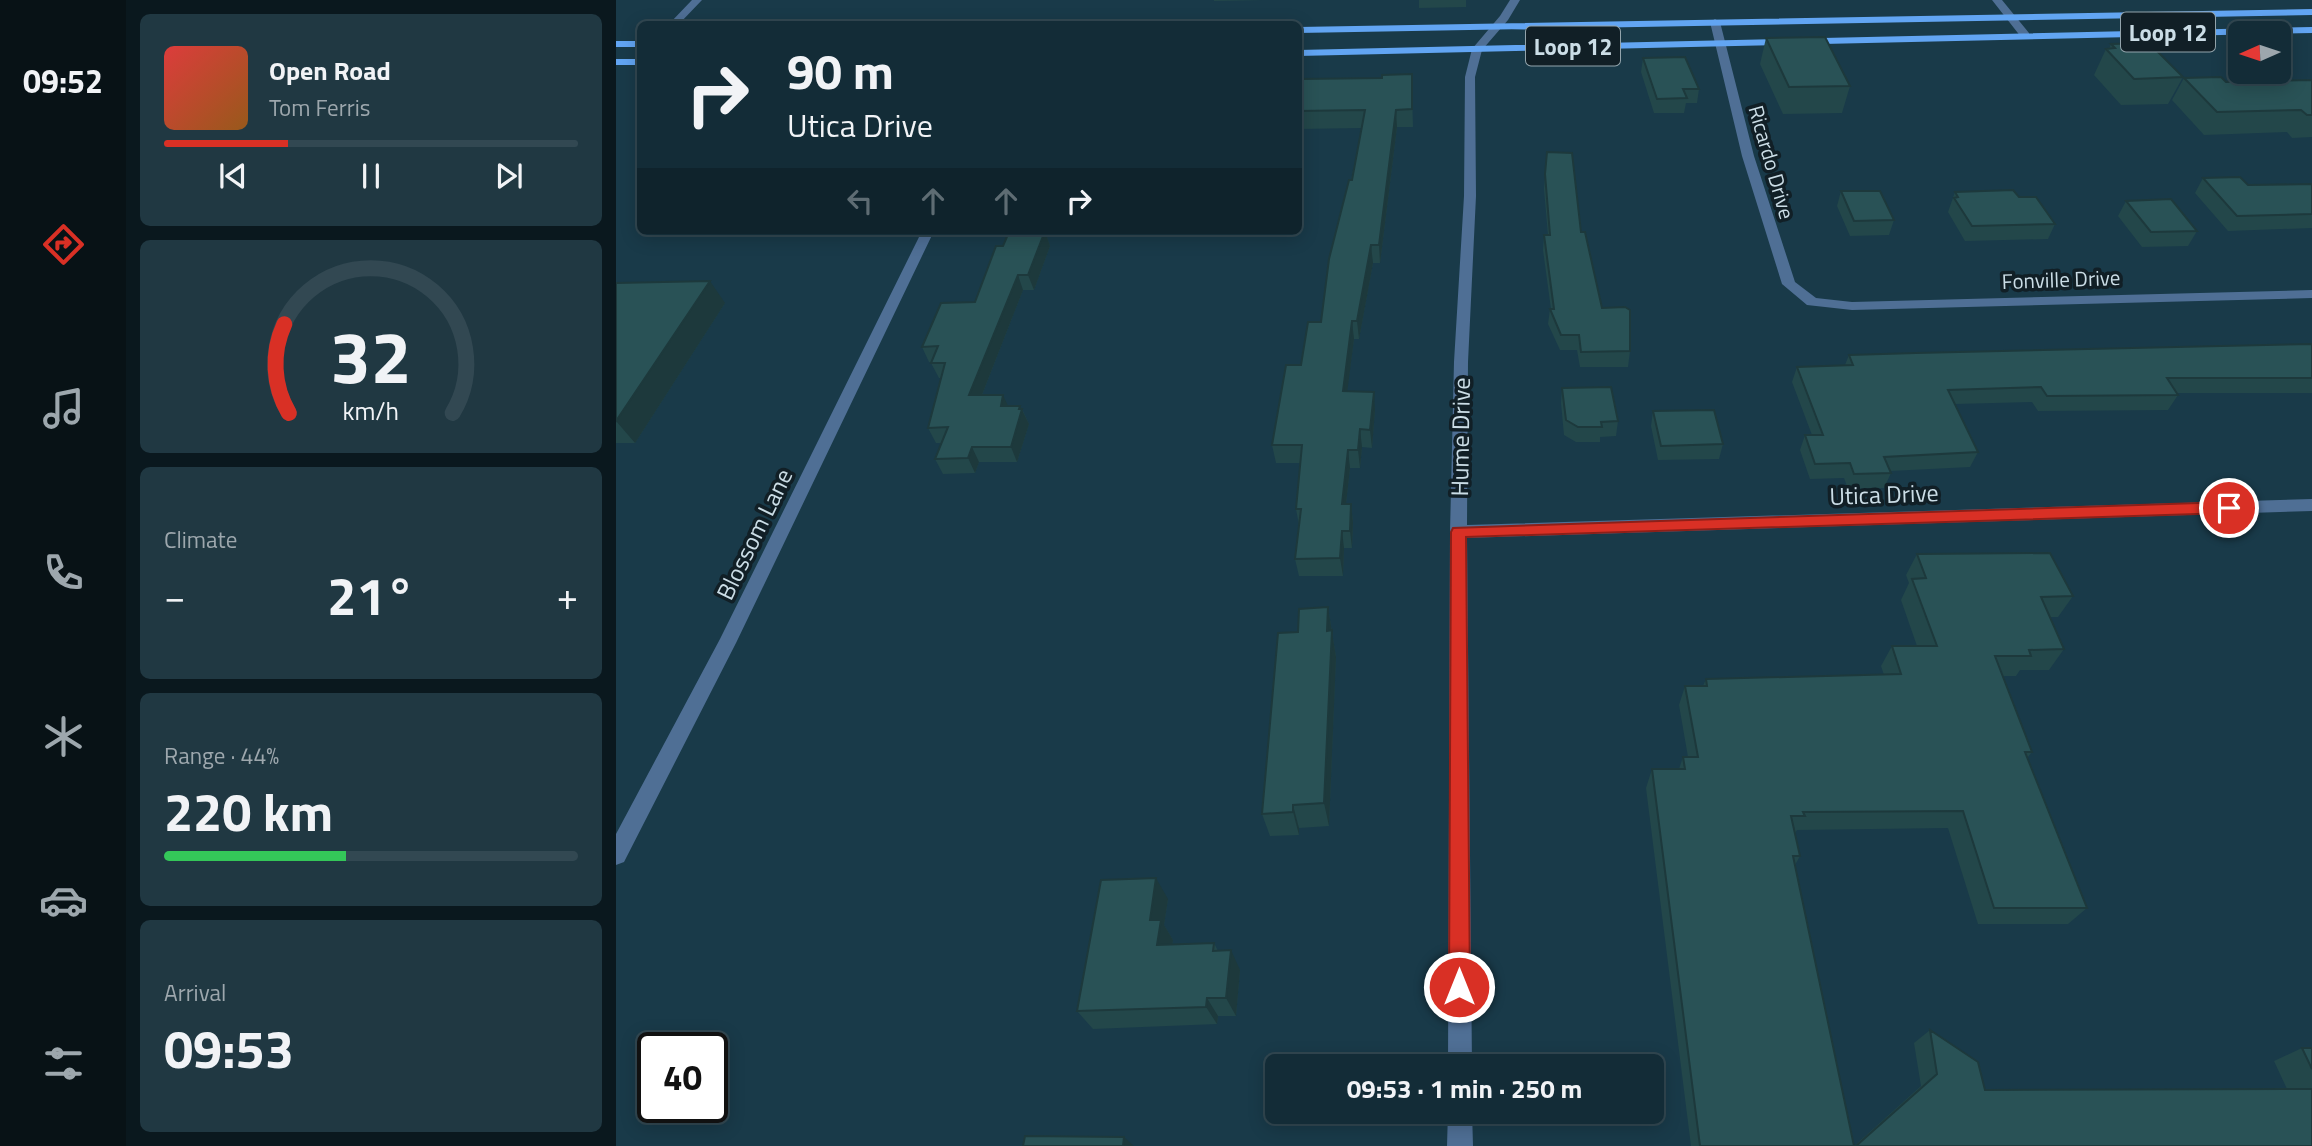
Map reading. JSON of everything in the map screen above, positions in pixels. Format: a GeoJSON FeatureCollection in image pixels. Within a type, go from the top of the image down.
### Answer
{"type":"FeatureCollection","features":[{"type":"Feature","properties":{"kind":"main road","name":"Loop 12"},"geometry":{"type":"LineString","coordinates":[[1302,30],[2312,12]]}},
{"type":"Feature","properties":{"kind":"main road","name":"Loop 12"},"geometry":{"type":"LineString","coordinates":[[1302,53],[2312,30]]}},
{"type":"Feature","properties":{"kind":"main road"},"geometry":{"type":"LineString","coordinates":[[616,44],[637,44]]}},
{"type":"Feature","properties":{"kind":"main road"},"geometry":{"type":"LineString","coordinates":[[616,62],[637,62]]}},
{"type":"Feature","properties":{"kind":"street"},"geometry":{"type":"LineString","coordinates":[[677,21],[697,0]]}},
{"type":"Feature","properties":{"kind":"street"},"geometry":{"type":"LineString","coordinates":[[1496,27],[1515,0]]}},
{"type":"Feature","properties":{"kind":"street"},"geometry":{"type":"LineString","coordinates":[[1997,0],[2025,35]]}},
{"type":"Feature","properties":{"kind":"street","name":"Ricardo Drive"},"geometry":{"type":"LineString","coordinates":[[1715,22],[1748,156],[1789,284],[1811,302]]}},
{"type":"Feature","properties":{"kind":"street","name":"Hume Drive"},"geometry":{"type":"LineString","coordinates":[[1460,1054],[1458,532],[1461,362],[1470,196],[1470,78],[1477,50],[1496,27]]}},
{"type":"Feature","properties":{"kind":"street","name":"Blossom Lane"},"geometry":{"type":"LineString","coordinates":[[616,855],[727,643],[926,235]]}},
{"type":"Feature","properties":{"kind":"street","name":"Fonville Drive"},"geometry":{"type":"LineString","coordinates":[[1811,302],[1852,306],[2312,294]]}},
{"type":"Feature","properties":{"kind":"street","name":"Utica Drive"},"geometry":{"type":"LineString","coordinates":[[1458,532],[2312,505]]}},
{"type":"Feature","properties":{"kind":"street"},"geometry":{"type":"LineString","coordinates":[[1460,1124],[1460,1146]]}},
{"type":"Feature","properties":{"kind":"building"},"geometry":{"type":"Polygon","coordinates":[[[1825,37],[1850,86],[1789,87],[1766,38],[1825,37]]]}},
{"type":"Feature","properties":{"kind":"building"},"geometry":{"type":"Polygon","coordinates":[[[2149,43],[2183,77],[2134,79],[2106,49],[2115,48],[2111,44],[2149,43]]]}},
{"type":"Feature","properties":{"kind":"building"},"geometry":{"type":"Polygon","coordinates":[[[1685,57],[1699,89],[1683,89],[1687,98],[1657,99],[1643,58],[1685,57]]]}},
{"type":"Feature","properties":{"kind":"building"},"geometry":{"type":"Polygon","coordinates":[[[1412,74],[1412,109],[1396,110],[1379,245],[1371,245],[1357,321],[1352,321],[1343,391],[1374,392],[1370,430],[1360,429],[1358,450],[1348,450],[1342,504],[1351,504],[1350,531],[1342,531],[1340,558],[1295,559],[1301,509],[1296,509],[1302,445],[1272,445],[1286,365],[1301,365],[1308,322],[1321,322],[1329,259],[1349,180],[1352,180],[1365,110],[1302,111],[1302,79],[1382,78],[1382,75],[1412,74]]]}},
{"type":"Feature","properties":{"kind":"building"},"geometry":{"type":"Polygon","coordinates":[[[2221,77],[2228,84],[2291,84],[2291,80],[2312,80],[2312,115],[2301,110],[2217,112],[2184,78],[2221,77]]]}},
{"type":"Feature","properties":{"kind":"building"},"geometry":{"type":"Polygon","coordinates":[[[1547,152],[1572,153],[1581,232],[1585,232],[1602,308],[1625,307],[1630,310],[1630,351],[1581,352],[1579,335],[1561,335],[1550,309],[1554,309],[1544,235],[1550,235],[1545,174],[1547,152]]]}},
{"type":"Feature","properties":{"kind":"building"},"geometry":{"type":"Polygon","coordinates":[[[2240,177],[2248,185],[2312,184],[2312,214],[2237,216],[2203,178],[2240,177]]]}},
{"type":"Feature","properties":{"kind":"building"},"geometry":{"type":"Polygon","coordinates":[[[2013,190],[2019,197],[2036,197],[2055,224],[1972,226],[1954,198],[1958,197],[1955,192],[2013,190]]]}},
{"type":"Feature","properties":{"kind":"building"},"geometry":{"type":"Polygon","coordinates":[[[1841,191],[1880,191],[1894,220],[1854,221],[1841,191]]]}},
{"type":"Feature","properties":{"kind":"building"},"geometry":{"type":"Polygon","coordinates":[[[2171,199],[2197,231],[2151,232],[2126,201],[2171,199]]]}},
{"type":"Feature","properties":{"kind":"building"},"geometry":{"type":"Polygon","coordinates":[[[1008,235],[1043,235],[1028,275],[1018,275],[969,395],[1003,395],[1001,406],[1020,406],[1019,409],[1022,409],[1011,447],[972,447],[968,458],[935,459],[948,427],[928,428],[945,363],[931,363],[938,346],[922,347],[941,303],[975,302],[996,246],[1003,246],[1008,235]]]}},
{"type":"Feature","properties":{"kind":"building"},"geometry":{"type":"Polygon","coordinates":[[[710,281],[616,421],[616,283],[710,281]]]}},
{"type":"Feature","properties":{"kind":"building"},"geometry":{"type":"Polygon","coordinates":[[[2312,344],[2312,378],[2167,378],[2178,395],[2047,396],[2041,387],[1948,390],[1978,452],[1884,457],[1891,473],[1854,474],[1850,463],[1815,464],[1805,435],[1823,435],[1797,367],[1853,365],[1849,355],[2312,344]]]}},
{"type":"Feature","properties":{"kind":"building"},"geometry":{"type":"Polygon","coordinates":[[[1611,387],[1618,421],[1601,422],[1602,427],[1578,427],[1566,420],[1562,388],[1611,387]]]}},
{"type":"Feature","properties":{"kind":"building"},"geometry":{"type":"Polygon","coordinates":[[[1714,410],[1723,444],[1661,446],[1653,411],[1714,410]]]}},
{"type":"Feature","properties":{"kind":"building"},"geometry":{"type":"Polygon","coordinates":[[[2050,553],[2073,596],[2041,597],[2064,649],[2029,650],[2031,656],[1995,656],[2032,752],[2025,752],[2087,908],[1994,908],[1963,811],[1803,812],[1805,816],[1791,816],[1800,856],[1793,856],[1854,1146],[1700,1146],[1652,769],[1685,769],[1683,757],[1698,757],[1685,686],[1707,686],[1706,679],[1901,674],[1892,646],[1937,646],[1912,579],[1926,578],[1917,554],[2050,553]]]}},
{"type":"Feature","properties":{"kind":"building"},"geometry":{"type":"Polygon","coordinates":[[[1328,607],[1327,631],[1332,630],[1324,803],[1293,805],[1293,812],[1262,814],[1278,633],[1298,632],[1299,609],[1328,607]]]}},
{"type":"Feature","properties":{"kind":"building"},"geometry":{"type":"Polygon","coordinates":[[[1156,878],[1150,920],[1161,920],[1157,945],[1214,943],[1213,951],[1231,950],[1226,998],[1207,998],[1206,1007],[1077,1011],[1101,880],[1156,878]]]}},
{"type":"Feature","properties":{"kind":"building"},"geometry":{"type":"Polygon","coordinates":[[[1930,1030],[1978,1062],[1985,1090],[2312,1089],[2312,1146],[1856,1146],[1937,1074],[1930,1030]]]}},
{"type":"Feature","properties":{"kind":"building"},"geometry":{"type":"Polygon","coordinates":[[[2302,1048],[2312,1048],[2312,1069],[2302,1048]]]}},
{"type":"Feature","properties":{"kind":"building"},"geometry":{"type":"Polygon","coordinates":[[[1025,1136],[1124,1137],[1123,1146],[1023,1146],[1025,1136]]]}},
{"type":"Feature","properties":{"kind":"route"},"geometry":{"type":"LineString","coordinates":[[1459,987],[1458,532],[2229,508]]}}]}
